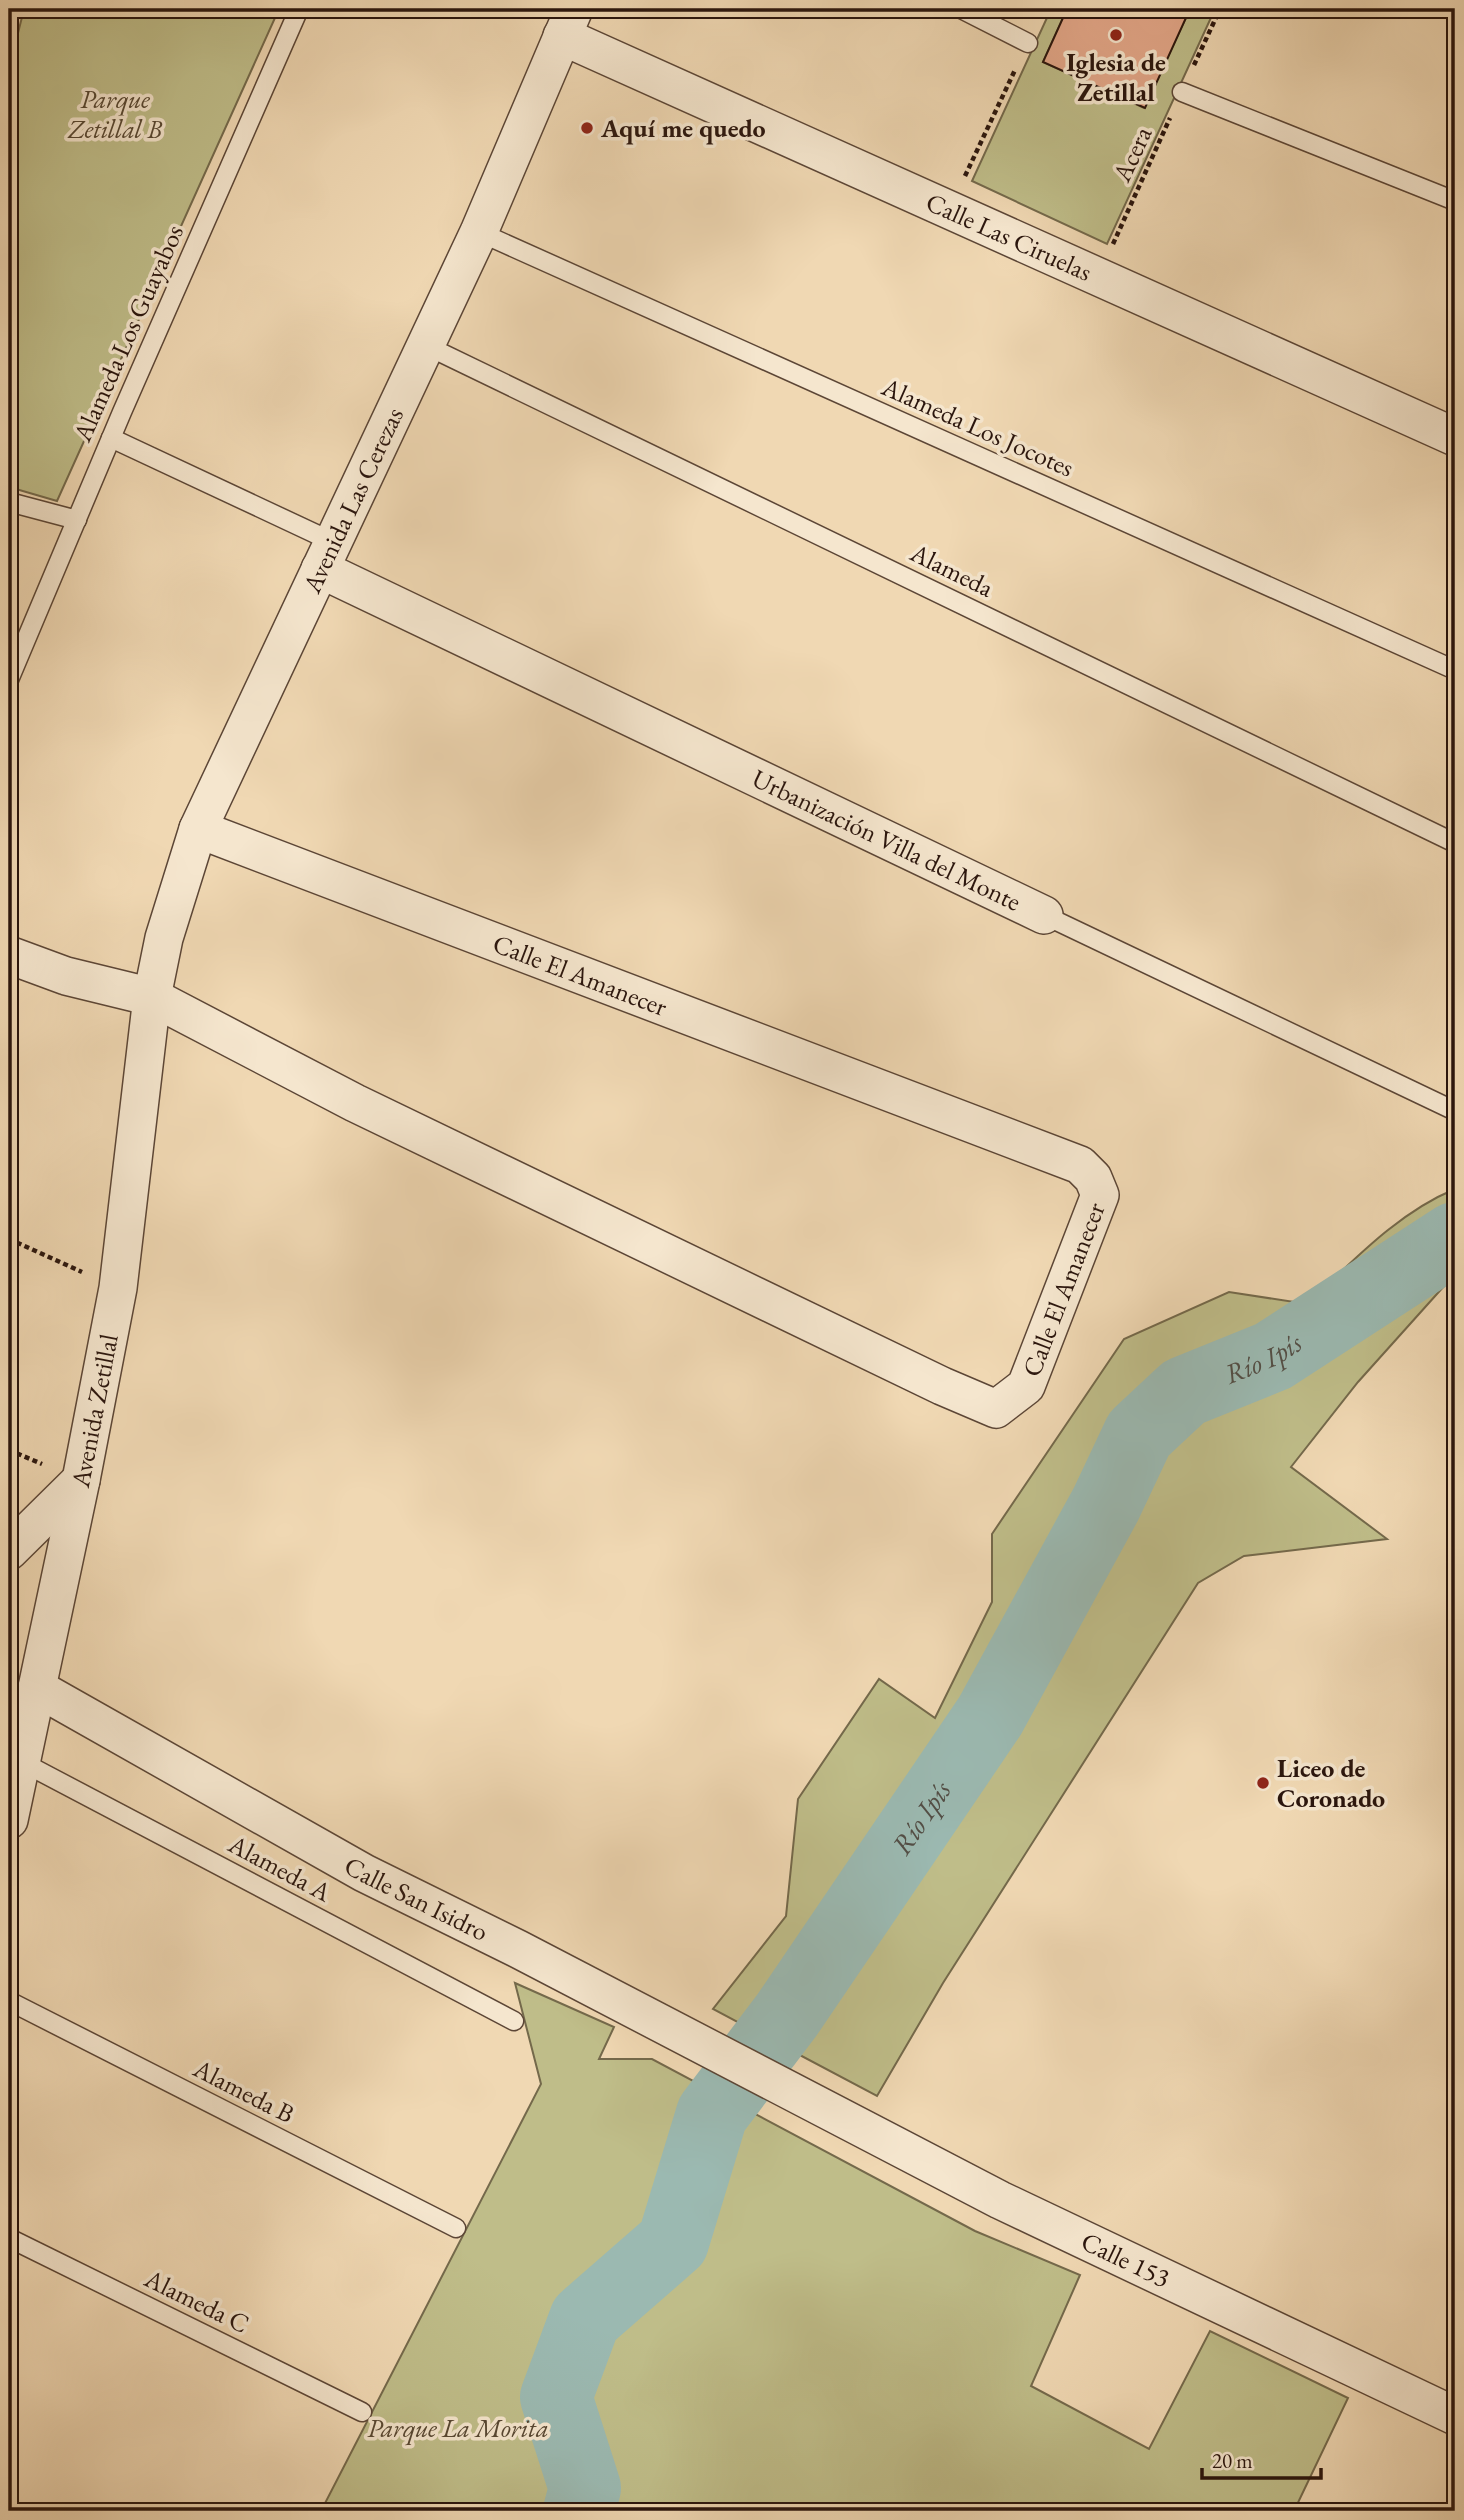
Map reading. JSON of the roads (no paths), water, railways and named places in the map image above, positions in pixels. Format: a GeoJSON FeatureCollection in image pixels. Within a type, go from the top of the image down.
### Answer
{"type":"FeatureCollection","features":[{"type":"Feature","properties":{"kind":"street","name":"Calle Las Ciruelas"},"geometry":{"type":"LineString","coordinates":[[568,23],[949,212],[1455,437]]}},
{"type":"Feature","properties":{"kind":"street","name":"Avenida Las Cerezas"},"geometry":{"type":"LineString","coordinates":[[152,997],[164,938],[198,829],[479,232],[568,23]]}},
{"type":"Feature","properties":{"kind":"street","name":"Urbanización Villa del Monte"},"geometry":{"type":"LineString","coordinates":[[326,556],[1044,915]]}},
{"type":"Feature","properties":{"kind":"street","name":"Calle El Amanecer"},"geometry":{"type":"LineString","coordinates":[[152,997],[367,1109],[942,1386],[996,1409],[1026,1386],[1100,1195],[1093,1178],[1080,1165],[198,829]]}},
{"type":"Feature","properties":{"kind":"street"},"geometry":{"type":"LineString","coordinates":[[10,960],[152,997]]}},
{"type":"Feature","properties":{"kind":"street","name":"Avenida Zetillal"},"geometry":{"type":"LineString","coordinates":[[9,1820],[81,1480],[118,1288],[152,997]]}},
{"type":"Feature","properties":{"kind":"street"},"geometry":{"type":"LineString","coordinates":[[9,1551],[81,1480]]}},
{"type":"Feature","properties":{"kind":"street","name":"Calle San Isidro"},"geometry":{"type":"LineString","coordinates":[[37,1688],[364,1873],[518,1949],[801,2097]]}},
{"type":"Feature","properties":{"kind":"street","name":"Calle 153"},"geometry":{"type":"LineString","coordinates":[[801,2097],[1000,2200],[1455,2416]]}},
{"type":"Feature","properties":{"kind":"lane","name":"Alameda Los Guayabos"},"geometry":{"type":"LineString","coordinates":[[9,680],[111,438],[299,9]]}},
{"type":"Feature","properties":{"kind":"lane"},"geometry":{"type":"LineString","coordinates":[[961,9],[1028,43]]}},
{"type":"Feature","properties":{"kind":"lane"},"geometry":{"type":"LineString","coordinates":[[1182,92],[1455,201]]}},
{"type":"Feature","properties":{"kind":"lane","name":"Alameda Los Jocotes"},"geometry":{"type":"LineString","coordinates":[[479,232],[1455,670]]}},
{"type":"Feature","properties":{"kind":"lane","name":"Alameda"},"geometry":{"type":"LineString","coordinates":[[425,345],[1455,843]]}},
{"type":"Feature","properties":{"kind":"lane"},"geometry":{"type":"LineString","coordinates":[[111,438],[326,556]]}},
{"type":"Feature","properties":{"kind":"lane"},"geometry":{"type":"LineString","coordinates":[[9,502],[77,520]]}},
{"type":"Feature","properties":{"kind":"lane","name":"Urbanización Villa del Monte"},"geometry":{"type":"LineString","coordinates":[[1044,915],[1455,1111]]}},
{"type":"Feature","properties":{"kind":"lane","name":"Alameda A"},"geometry":{"type":"LineString","coordinates":[[22,1762],[514,2021]]}},
{"type":"Feature","properties":{"kind":"lane","name":"Alameda B"},"geometry":{"type":"LineString","coordinates":[[9,2001],[456,2228]]}},
{"type":"Feature","properties":{"kind":"lane","name":"Alameda C"},"geometry":{"type":"LineString","coordinates":[[9,2238],[362,2412]]}},
{"type":"Feature","properties":{"kind":"waterway","name":"Río Ipís"},"geometry":{"type":"LineString","coordinates":[[579,2511],[585,2488],[556,2397],[585,2319],[673,2242],[712,2114],[787,2015],[990,1716],[1106,1504],[1139,1434],[1184,1392],[1273,1356],[1455,1238]]}},
{"type":"Feature","properties":{"kind":"place","name":"Iglesia de Zetillal"},"geometry":{"type":"Point","coordinates":[1116,35]}},
{"type":"Feature","properties":{"kind":"place","name":"Aquí me quedo"},"geometry":{"type":"Point","coordinates":[587,128]}},
{"type":"Feature","properties":{"kind":"place","name":"Liceo de Coronado"},"geometry":{"type":"Point","coordinates":[1263,1783]}},
{"type":"Feature","properties":{"kind":"park label","name":"Parque Zetillal B"},"geometry":{"type":"Point","coordinates":[115,114]}},
{"type":"Feature","properties":{"kind":"park label","name":"Parque La Morita"},"geometry":{"type":"Point","coordinates":[458,2428]}}]}
